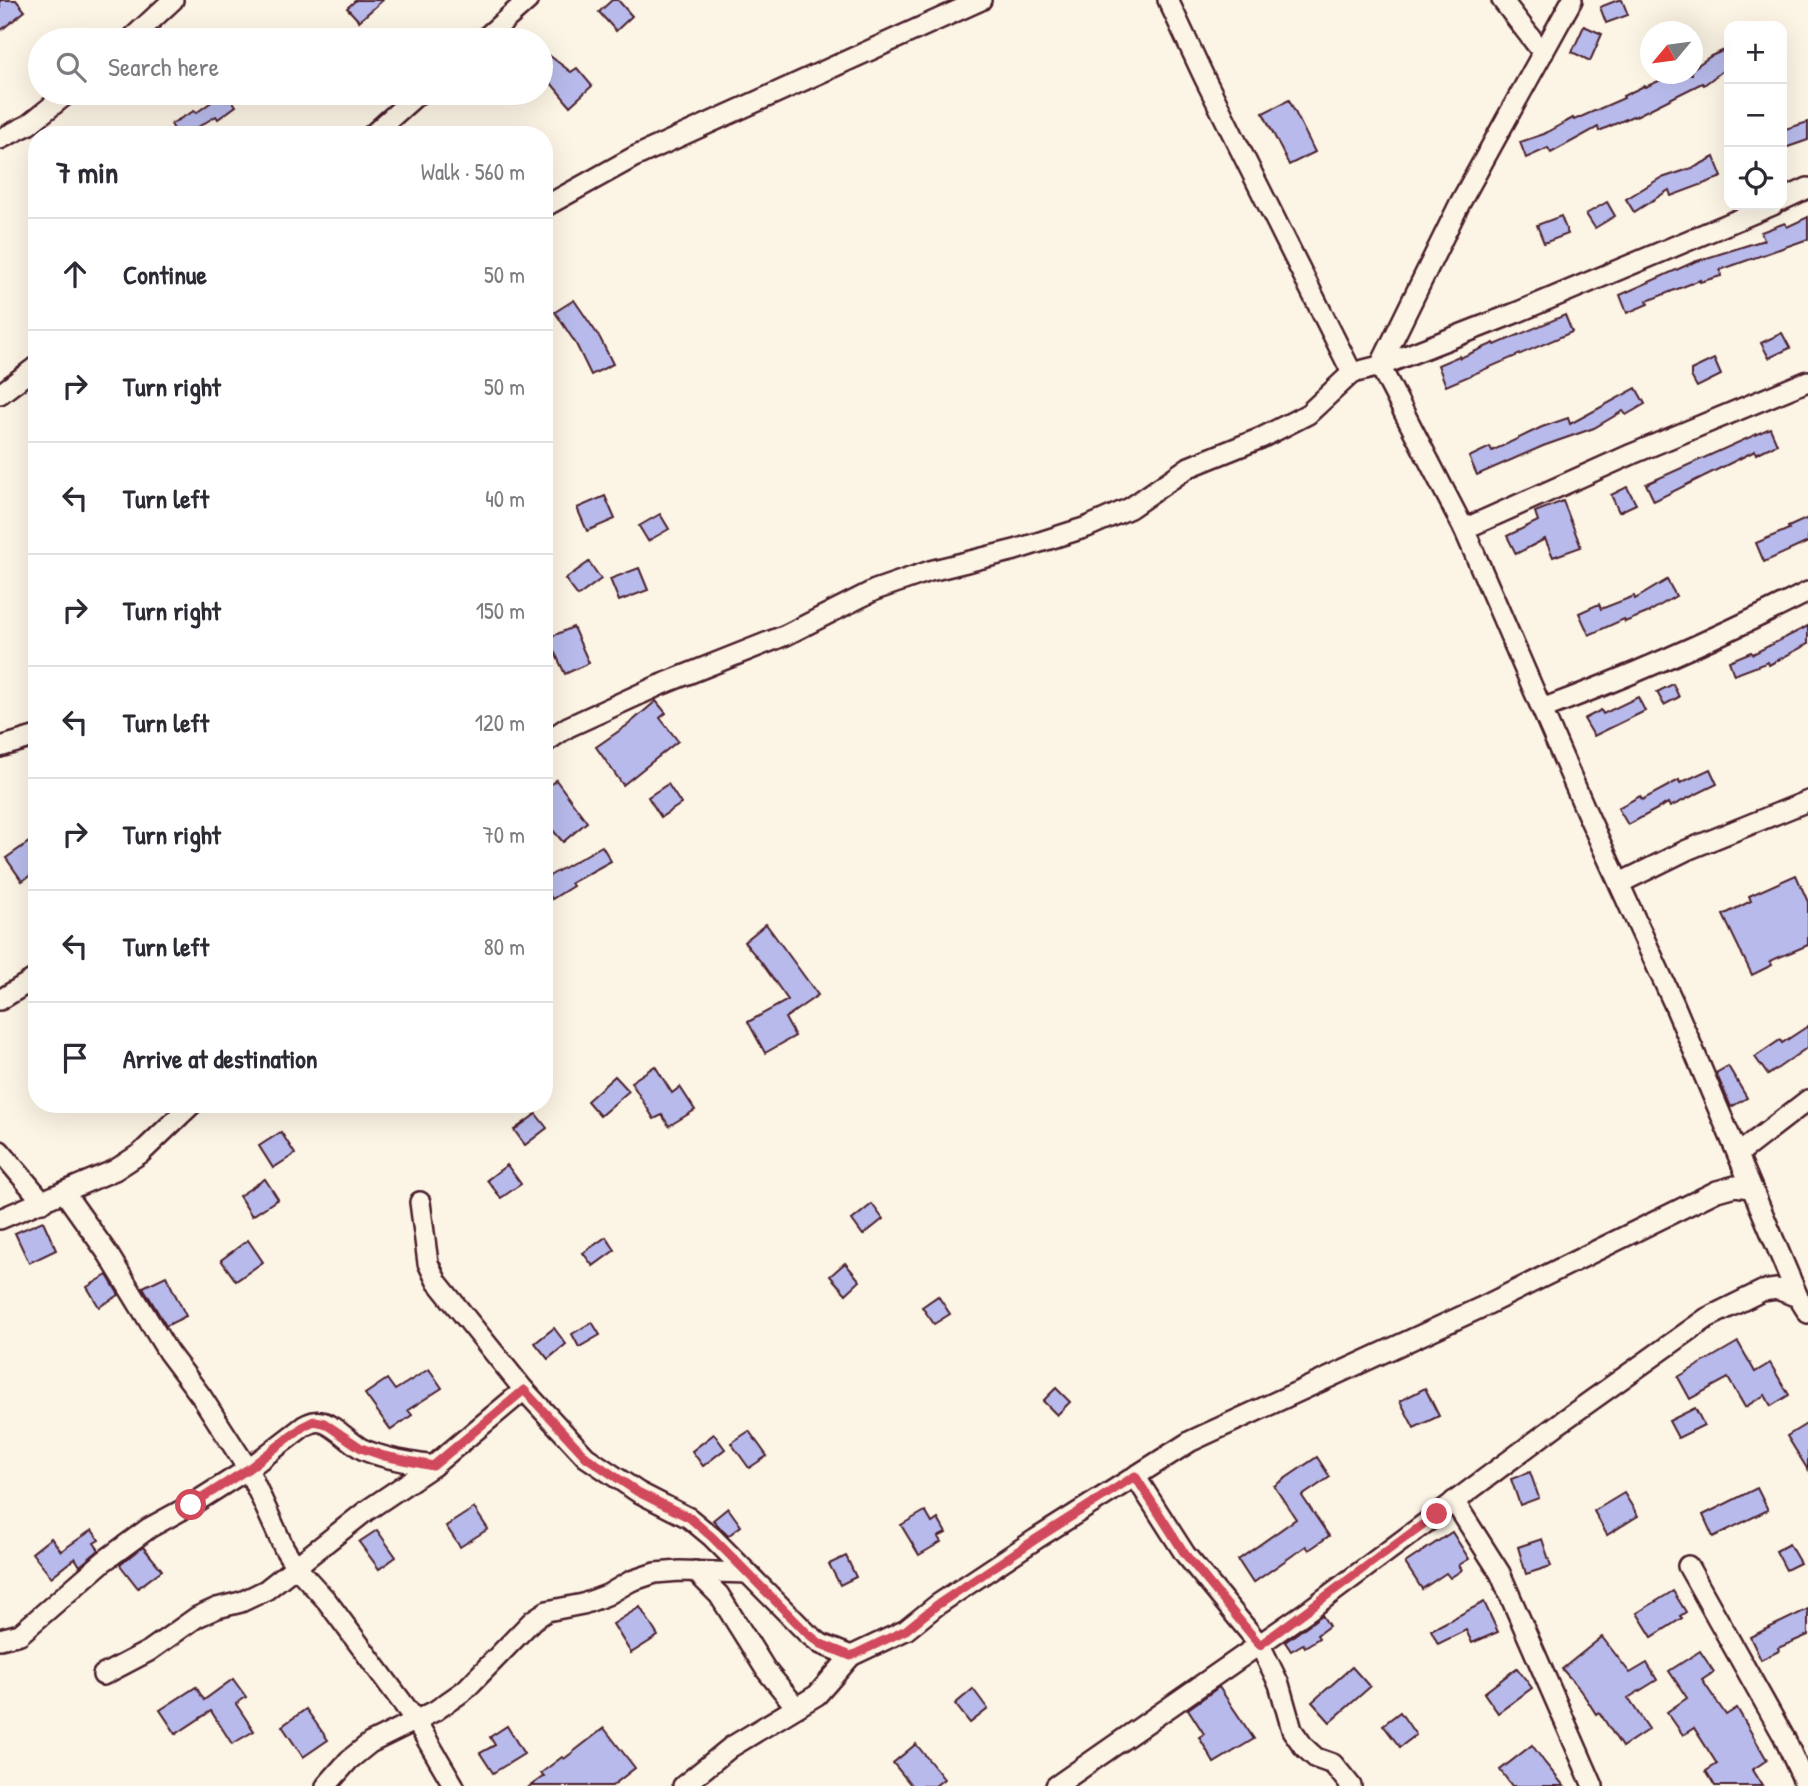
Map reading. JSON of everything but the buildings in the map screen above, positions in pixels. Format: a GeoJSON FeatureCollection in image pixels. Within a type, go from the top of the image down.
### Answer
{"type":"FeatureCollection","features":[{"type":"Feature","properties":{"kind":"street"},"geometry":{"type":"LineString","coordinates":[[143,28],[173,0]]}},
{"type":"Feature","properties":{"kind":"street"},"geometry":{"type":"LineString","coordinates":[[496,28],[528,0]]}},
{"type":"Feature","properties":{"kind":"street"},"geometry":{"type":"LineString","coordinates":[[553,202],[634,157],[981,0]]}},
{"type":"Feature","properties":{"kind":"street"},"geometry":{"type":"LineString","coordinates":[[1168,0],[1352,373]]}},
{"type":"Feature","properties":{"kind":"street"},"geometry":{"type":"LineString","coordinates":[[1502,0],[1543,53]]}},
{"type":"Feature","properties":{"kind":"street"},"geometry":{"type":"LineString","coordinates":[[1380,366],[1460,203],[1572,0]]}},
{"type":"Feature","properties":{"kind":"street"},"geometry":{"type":"LineString","coordinates":[[0,139],[28,125],[53,105]]}},
{"type":"Feature","properties":{"kind":"street"},"geometry":{"type":"LineString","coordinates":[[382,126],[406,105]]}},
{"type":"Feature","properties":{"kind":"street"},"geometry":{"type":"LineString","coordinates":[[1787,198],[1808,188]]}},
{"type":"Feature","properties":{"kind":"street"},"geometry":{"type":"LineString","coordinates":[[553,737],[568,727],[660,685],[786,635],[875,590],[930,571],[1015,550],[1075,531],[1130,508],[1189,467],[1261,438],[1308,414],[1352,373],[1380,366],[1518,313],[1761,210]]}},
{"type":"Feature","properties":{"kind":"street"},"geometry":{"type":"LineString","coordinates":[[1380,366],[1464,529],[1803,1305]]}},
{"type":"Feature","properties":{"kind":"street"},"geometry":{"type":"LineString","coordinates":[[0,394],[28,373]]}},
{"type":"Feature","properties":{"kind":"street"},"geometry":{"type":"LineString","coordinates":[[1464,529],[1632,454],[1808,381]]}},
{"type":"Feature","properties":{"kind":"street"},"geometry":{"type":"LineString","coordinates":[[1542,709],[1735,629],[1808,592]]}},
{"type":"Feature","properties":{"kind":"street"},"geometry":{"type":"LineString","coordinates":[[0,747],[28,739]]}},
{"type":"Feature","properties":{"kind":"street"},"geometry":{"type":"LineString","coordinates":[[1620,883],[1688,850],[1808,801]]}},
{"type":"Feature","properties":{"kind":"street"},"geometry":{"type":"LineString","coordinates":[[0,1000],[28,983]]}},
{"type":"Feature","properties":{"kind":"street"},"geometry":{"type":"LineString","coordinates":[[1738,1154],[1808,1100]]}},
{"type":"Feature","properties":{"kind":"street"},"geometry":{"type":"LineString","coordinates":[[0,1219],[115,1170],[141,1153],[183,1113]]}},
{"type":"Feature","properties":{"kind":"street"},"geometry":{"type":"LineString","coordinates":[[0,1151],[43,1202]]}},
{"type":"Feature","properties":{"kind":"street"},"geometry":{"type":"LineString","coordinates":[[683,1786],[731,1747],[817,1695],[851,1656],[906,1630],[970,1583],[1191,1441],[1480,1308],[1717,1191],[1735,1186],[1750,1188]]}},
{"type":"Feature","properties":{"kind":"street"},"geometry":{"type":"LineString","coordinates":[[64,1192],[108,1254],[163,1344],[201,1396],[248,1469],[284,1548],[296,1567],[327,1601],[416,1721],[454,1786]]}},
{"type":"Feature","properties":{"kind":"street"},"geometry":{"type":"LineString","coordinates":[[420,1202],[428,1263],[437,1282],[524,1390],[586,1457],[638,1492],[690,1518],[821,1644],[851,1656]]}},
{"type":"Feature","properties":{"kind":"street"},"geometry":{"type":"LineString","coordinates":[[1056,1786],[1260,1645],[1707,1318],[1762,1291],[1777,1289],[1803,1305]]}},
{"type":"Feature","properties":{"kind":"street"},"geometry":{"type":"LineString","coordinates":[[103,1675],[149,1651],[197,1616],[241,1602],[266,1590],[366,1511],[433,1466],[524,1390]]}},
{"type":"Feature","properties":{"kind":"street"},"geometry":{"type":"LineString","coordinates":[[0,1639],[20,1634],[104,1561],[149,1528],[248,1469],[314,1421],[331,1426],[361,1448],[384,1456],[433,1466]]}},
{"type":"Feature","properties":{"kind":"street"},"geometry":{"type":"LineString","coordinates":[[1135,1476],[1185,1554],[1260,1645],[1279,1684],[1292,1730],[1304,1747],[1317,1758],[1333,1764],[1351,1786]]}},
{"type":"Feature","properties":{"kind":"street"},"geometry":{"type":"LineString","coordinates":[[1454,1502],[1500,1573],[1593,1786]]}},
{"type":"Feature","properties":{"kind":"street"},"geometry":{"type":"LineString","coordinates":[[1688,1566],[1784,1737],[1806,1786]]}},
{"type":"Feature","properties":{"kind":"street"},"geometry":{"type":"LineString","coordinates":[[695,1571],[719,1594],[766,1670],[796,1707]]}},
{"type":"Feature","properties":{"kind":"street"},"geometry":{"type":"LineString","coordinates":[[326,1786],[349,1760],[370,1743],[416,1721],[465,1690],[533,1620],[547,1611],[583,1604],[607,1595],[631,1581],[655,1573],[748,1573]]}},
{"type":"Feature","properties":{"kind":"route"},"geometry":{"type":"LineString","coordinates":[[191,1505],[248,1469],[314,1421],[337,1430],[361,1448],[407,1462],[433,1466],[524,1390],[586,1457],[638,1492],[690,1518],[807,1633],[821,1644],[851,1656],[906,1630],[937,1605],[1135,1476],[1185,1554],[1260,1645],[1437,1514]]}}]}
